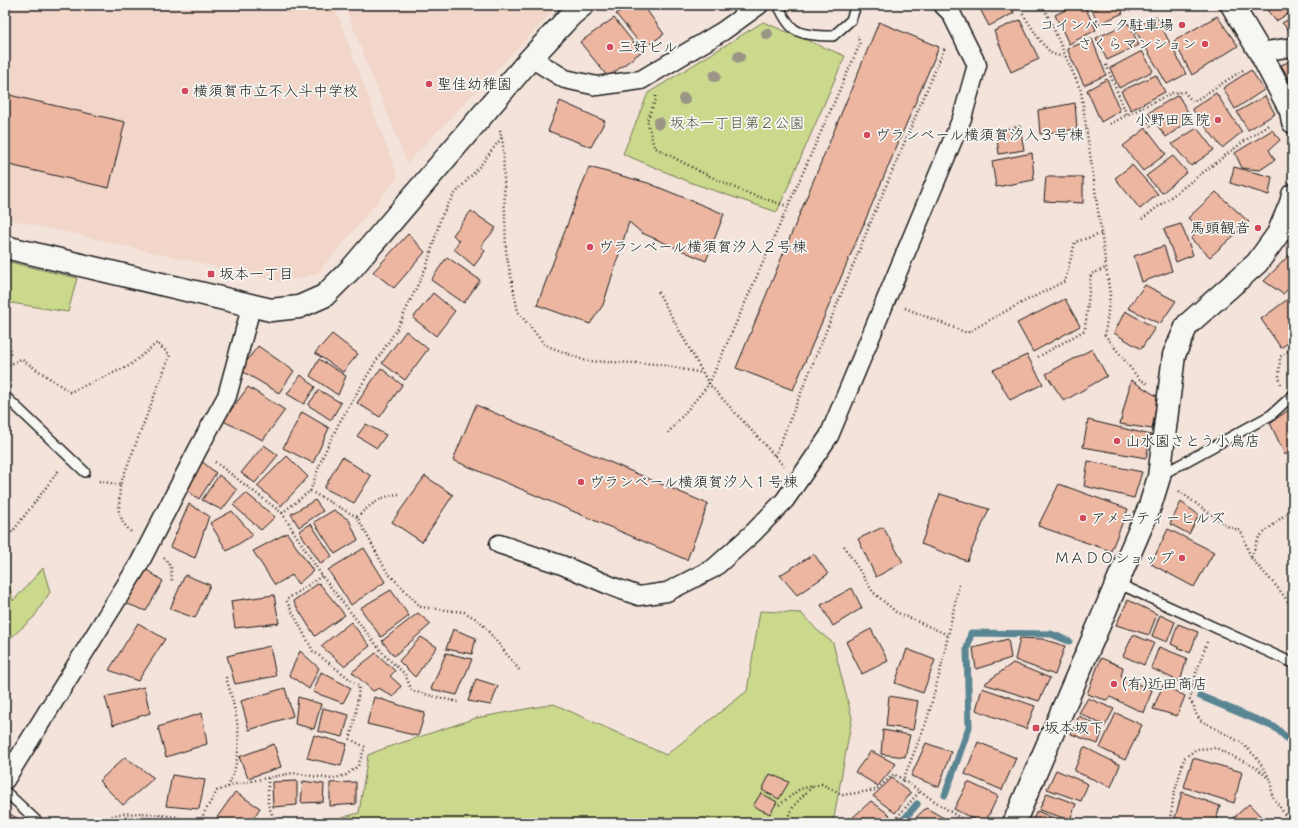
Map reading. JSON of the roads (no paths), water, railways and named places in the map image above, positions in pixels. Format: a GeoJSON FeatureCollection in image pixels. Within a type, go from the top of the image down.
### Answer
{"type":"FeatureCollection","features":[{"type":"Feature","properties":{"kind":"street"},"geometry":{"type":"LineString","coordinates":[[5,247],[252,304],[271,310],[299,308],[324,296],[352,268],[531,58],[571,15],[583,5]]}},
{"type":"Feature","properties":{"kind":"street"},"geometry":{"type":"LineString","coordinates":[[531,58],[565,79],[597,86],[641,80],[723,31],[759,5]]}},
{"type":"Feature","properties":{"kind":"street"},"geometry":{"type":"LineString","coordinates":[[499,544],[562,564],[616,588],[639,596],[666,592],[714,568],[785,500],[829,436],[962,118],[977,65],[951,13],[943,5]]}},
{"type":"Feature","properties":{"kind":"street"},"geometry":{"type":"LineString","coordinates":[[1232,5],[1254,60],[1292,116]]}},
{"type":"Feature","properties":{"kind":"street"},"geometry":{"type":"LineString","coordinates":[[1254,60],[1293,47]]}},
{"type":"Feature","properties":{"kind":"street"},"geometry":{"type":"LineString","coordinates":[[1014,823],[1150,506],[1159,477],[1174,355],[1187,325],[1257,263],[1278,234],[1293,195]]}},
{"type":"Feature","properties":{"kind":"street"},"geometry":{"type":"LineString","coordinates":[[5,780],[139,564],[227,396],[252,304]]}},
{"type":"Feature","properties":{"kind":"lane"},"geometry":{"type":"LineString","coordinates":[[778,5],[783,15],[795,30],[817,36],[833,36],[851,20],[856,5]]}},
{"type":"Feature","properties":{"kind":"lane"},"geometry":{"type":"LineString","coordinates":[[1159,477],[1271,415],[1293,395]]}},
{"type":"Feature","properties":{"kind":"lane"},"geometry":{"type":"LineString","coordinates":[[5,396],[85,472]]}},
{"type":"Feature","properties":{"kind":"lane"},"geometry":{"type":"LineString","coordinates":[[1117,584],[1293,664]]}},
{"type":"Feature","properties":{"kind":"lane"},"geometry":{"type":"LineString","coordinates":[[5,791],[39,823]]}},
{"type":"Feature","properties":{"kind":"waterway"},"geometry":{"type":"LineString","coordinates":[[945,795],[969,727],[967,649],[971,633],[1051,634],[1069,641]]}},
{"type":"Feature","properties":{"kind":"waterway"},"geometry":{"type":"LineString","coordinates":[[1200,696],[1276,728],[1293,744]]}},
{"type":"Feature","properties":{"kind":"waterway"},"geometry":{"type":"LineString","coordinates":[[901,823],[917,804]]}},
{"type":"Feature","properties":{"kind":"place","name":"コインパーク駐車場"},"geometry":{"type":"Point","coordinates":[1182,25]}},
{"type":"Feature","properties":{"kind":"place","name":"さくらマンション"},"geometry":{"type":"Point","coordinates":[1205,44]}},
{"type":"Feature","properties":{"kind":"place","name":"三好ビル"},"geometry":{"type":"Point","coordinates":[610,47]}},
{"type":"Feature","properties":{"kind":"place","name":"聖佳幼稚園"},"geometry":{"type":"Point","coordinates":[429,84]}},
{"type":"Feature","properties":{"kind":"place","name":"横須賀市立不入斗中学校"},"geometry":{"type":"Point","coordinates":[185,91]}},
{"type":"Feature","properties":{"kind":"place","name":"小野田医院"},"geometry":{"type":"Point","coordinates":[1218,120]}},
{"type":"Feature","properties":{"kind":"place","name":"ヴランベール横須賀汐入３号棟"},"geometry":{"type":"Point","coordinates":[867,135]}},
{"type":"Feature","properties":{"kind":"place","name":"馬頭観音"},"geometry":{"type":"Point","coordinates":[1258,228]}},
{"type":"Feature","properties":{"kind":"place","name":"ヴランベール横須賀汐入２号棟"},"geometry":{"type":"Point","coordinates":[590,247]}},
{"type":"Feature","properties":{"kind":"place","name":"坂本一丁目"},"geometry":{"type":"Point","coordinates":[211,274]}},
{"type":"Feature","properties":{"kind":"place","name":"山水園さとう小鳥店"},"geometry":{"type":"Point","coordinates":[1117,441]}},
{"type":"Feature","properties":{"kind":"place","name":"ヴランベール横須賀汐入１号棟"},"geometry":{"type":"Point","coordinates":[581,482]}},
{"type":"Feature","properties":{"kind":"place","name":"アメニティーヒルズ"},"geometry":{"type":"Point","coordinates":[1083,518]}},
{"type":"Feature","properties":{"kind":"place","name":"ＭＡＤＯショップ"},"geometry":{"type":"Point","coordinates":[1182,558]}},
{"type":"Feature","properties":{"kind":"place","name":"(有)近田商店"},"geometry":{"type":"Point","coordinates":[1114,684]}},
{"type":"Feature","properties":{"kind":"place","name":"坂本坂下"},"geometry":{"type":"Point","coordinates":[1036,728]}},
{"type":"Feature","properties":{"kind":"park label","name":"坂本一丁目第２公園"},"geometry":{"type":"Point","coordinates":[737,123]}}]}
